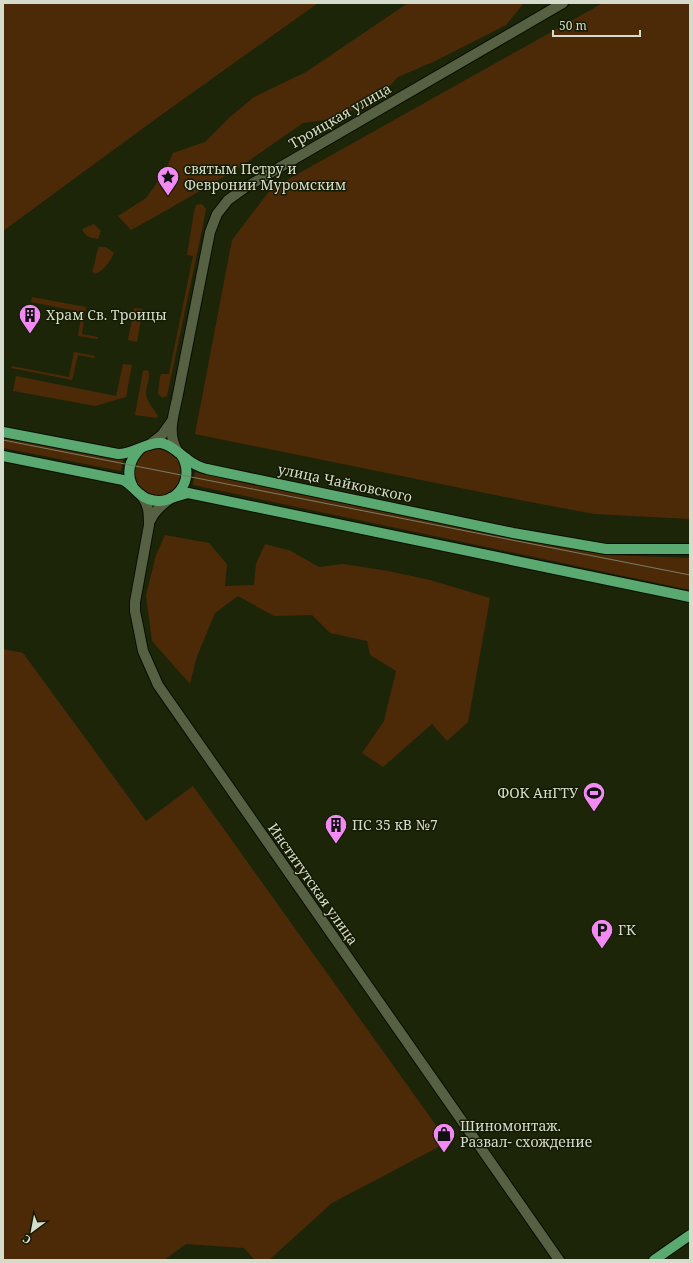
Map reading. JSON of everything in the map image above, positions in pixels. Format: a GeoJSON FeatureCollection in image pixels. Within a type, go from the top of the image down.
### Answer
{"type":"FeatureCollection","features":[{"type":"Feature","properties":{"kind":"main road","name":"улица Чайковского"},"geometry":{"type":"LineString","coordinates":[[3,432],[118,454],[130,453],[157,443],[165,444],[172,447],[194,464],[207,469],[514,533],[606,549],[690,549]]}},
{"type":"Feature","properties":{"kind":"main road"},"geometry":{"type":"LineString","coordinates":[[138,492],[131,482],[129,475],[130,463],[136,453],[147,446]]}},
{"type":"Feature","properties":{"kind":"main road"},"geometry":{"type":"LineString","coordinates":[[171,498],[180,491],[186,481],[186,465],[180,453]]}},
{"type":"Feature","properties":{"kind":"main road"},"geometry":{"type":"LineString","coordinates":[[3,456],[120,480],[128,483],[148,499],[155,501],[163,501],[188,493],[690,597]]}},
{"type":"Feature","properties":{"kind":"main road"},"geometry":{"type":"LineString","coordinates":[[654,1260],[690,1235]]}},
{"type":"Feature","properties":{"kind":"street","name":"Троицкая улица"},"geometry":{"type":"LineString","coordinates":[[172,421],[210,232],[217,214],[228,200],[253,182],[563,3]]}},
{"type":"Feature","properties":{"kind":"street"},"geometry":{"type":"LineString","coordinates":[[147,446],[162,435],[172,421]]}},
{"type":"Feature","properties":{"kind":"street"},"geometry":{"type":"LineString","coordinates":[[172,421],[172,436],[174,445],[180,453]]}},
{"type":"Feature","properties":{"kind":"street","name":"Институтская улица"},"geometry":{"type":"LineString","coordinates":[[138,492],[146,501],[148,507],[149,525],[135,602],[135,611],[143,651],[158,685],[559,1260]]}},
{"type":"Feature","properties":{"kind":"street"},"geometry":{"type":"LineString","coordinates":[[149,525],[152,516],[158,508],[171,498]]}},
{"type":"Feature","properties":{"kind":"shaded area"},"geometry":{"type":"Polygon","coordinates":[[[3,3],[318,3],[157,118],[3,231],[3,3]]]}},
{"type":"Feature","properties":{"kind":"shaded area"},"geometry":{"type":"Polygon","coordinates":[[[408,3],[524,3],[506,25],[435,61],[398,77],[377,100],[331,119],[303,123],[234,171],[131,230],[118,216],[146,198],[164,173],[173,153],[205,142],[230,117],[254,97],[306,72],[408,3]]]}},
{"type":"Feature","properties":{"kind":"shaded area"},"geometry":{"type":"Polygon","coordinates":[[[603,3],[690,3],[690,519],[594,514],[195,434],[232,240],[271,189],[603,3]]]}},
{"type":"Feature","properties":{"kind":"shaded area"},"geometry":{"type":"Polygon","coordinates":[[[200,204],[206,209],[203,225],[167,396],[162,398],[158,393],[160,377],[161,374],[169,374],[193,256],[187,255],[194,212],[196,205],[200,204]]]}},
{"type":"Feature","properties":{"kind":"shaded area"},"geometry":{"type":"Polygon","coordinates":[[[94,224],[101,231],[98,239],[88,236],[82,229],[94,224]]]}},
{"type":"Feature","properties":{"kind":"shaded area"},"geometry":{"type":"Polygon","coordinates":[[[99,247],[106,247],[114,253],[111,260],[95,274],[92,271],[99,247]]]}},
{"type":"Feature","properties":{"kind":"shaded area"},"geometry":{"type":"Polygon","coordinates":[[[32,297],[86,307],[82,334],[98,337],[98,339],[78,336],[82,312],[31,302],[32,297]]]}},
{"type":"Feature","properties":{"kind":"shaded area"},"geometry":{"type":"Polygon","coordinates":[[[134,308],[143,309],[137,342],[128,340],[134,308]]]}},
{"type":"Feature","properties":{"kind":"shaded area"},"geometry":{"type":"Polygon","coordinates":[[[74,352],[95,356],[94,358],[78,355],[72,380],[11,368],[12,366],[69,377],[74,352]]]}},
{"type":"Feature","properties":{"kind":"shaded area"},"geometry":{"type":"Polygon","coordinates":[[[123,364],[132,365],[126,397],[95,406],[13,391],[16,376],[116,396],[123,364]]]}},
{"type":"Feature","properties":{"kind":"shaded area"},"geometry":{"type":"Polygon","coordinates":[[[147,370],[149,375],[146,394],[149,403],[158,416],[157,418],[135,415],[143,371],[147,370]]]}},
{"type":"Feature","properties":{"kind":"shaded area"},"geometry":{"type":"Polygon","coordinates":[[[3,437],[123,460],[121,471],[3,448],[3,437]]]}},
{"type":"Feature","properties":{"kind":"shaded area"},"geometry":{"type":"Polygon","coordinates":[[[161,447],[179,457],[184,478],[171,495],[155,498],[137,487],[133,467],[144,450],[161,447]]]}},
{"type":"Feature","properties":{"kind":"shaded area"},"geometry":{"type":"Polygon","coordinates":[[[195,472],[607,555],[690,558],[690,590],[193,485],[195,472]]]}},
{"type":"Feature","properties":{"kind":"shaded area"},"geometry":{"type":"Polygon","coordinates":[[[165,535],[209,543],[227,564],[225,586],[254,585],[256,564],[265,544],[291,551],[319,567],[343,564],[388,571],[430,580],[490,598],[468,722],[447,741],[432,724],[383,767],[362,753],[384,721],[396,671],[370,655],[367,641],[330,633],[312,615],[274,616],[238,596],[215,613],[196,659],[190,684],[152,641],[146,595],[156,555],[165,535]]]}},
{"type":"Feature","properties":{"kind":"shaded area"},"geometry":{"type":"Polygon","coordinates":[[[3,649],[23,653],[146,821],[193,786],[448,1142],[332,1203],[269,1260],[255,1260],[244,1248],[186,1244],[164,1260],[3,1260],[3,649]]]}},
{"type":"Feature","properties":{"kind":"tram line"},"geometry":{"type":"LineString","coordinates":[[3,440],[690,575]]}},
{"type":"Feature","properties":{"kind":"place","name":"святым Петру и Февронии Муромским"},"geometry":{"type":"Point","coordinates":[168,196]}},
{"type":"Feature","properties":{"kind":"place","name":"Храм Св. Троицы"},"geometry":{"type":"Point","coordinates":[30,334]}},
{"type":"Feature","properties":{"kind":"place","name":"ФОК АнГТУ"},"geometry":{"type":"Point","coordinates":[594,812]}},
{"type":"Feature","properties":{"kind":"place","name":"ПС 35 кВ №7"},"geometry":{"type":"Point","coordinates":[336,844]}},
{"type":"Feature","properties":{"kind":"place","name":"ГК"},"geometry":{"type":"Point","coordinates":[602,950]}},
{"type":"Feature","properties":{"kind":"place","name":"Шиномонтаж. Развал- схождение"},"geometry":{"type":"Point","coordinates":[444,1154]}}]}
